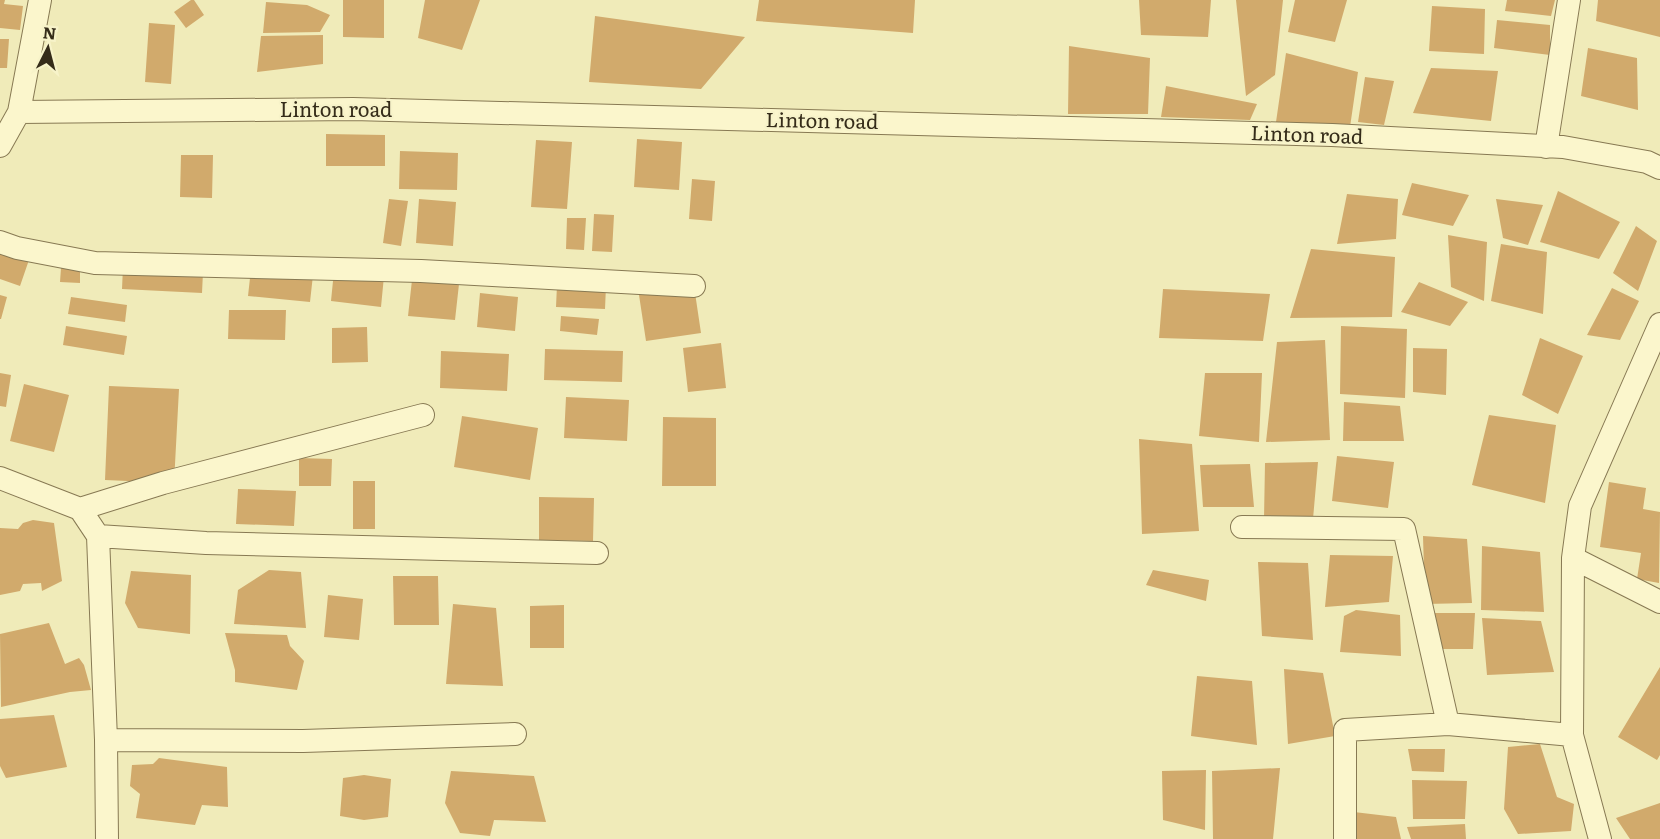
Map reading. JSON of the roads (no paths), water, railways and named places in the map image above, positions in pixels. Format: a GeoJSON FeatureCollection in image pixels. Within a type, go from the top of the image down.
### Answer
{"type":"FeatureCollection","features":[{"type":"Feature","properties":{"kind":"street"},"geometry":{"type":"LineString","coordinates":[[0,146],[19,112],[40,0]]}},
{"type":"Feature","properties":{"kind":"street"},"geometry":{"type":"LineString","coordinates":[[1546,147],[1569,0]]}},
{"type":"Feature","properties":{"kind":"street","name":"Linton road"},"geometry":{"type":"LineString","coordinates":[[19,112],[353,110],[1332,135],[1563,147],[1647,162],[1660,168]]}},
{"type":"Feature","properties":{"kind":"street"},"geometry":{"type":"LineString","coordinates":[[0,242],[17,248],[95,263],[421,271],[694,286]]}},
{"type":"Feature","properties":{"kind":"street"},"geometry":{"type":"LineString","coordinates":[[1600,839],[1572,735],[1573,558],[1580,506],[1660,324]]}},
{"type":"Feature","properties":{"kind":"street"},"geometry":{"type":"LineString","coordinates":[[80,509],[163,483],[423,416]]}},
{"type":"Feature","properties":{"kind":"street"},"geometry":{"type":"LineString","coordinates":[[0,478],[80,509],[98,536],[106,740],[107,839]]}},
{"type":"Feature","properties":{"kind":"street"},"geometry":{"type":"LineString","coordinates":[[1242,526],[1404,529],[1448,724]]}},
{"type":"Feature","properties":{"kind":"street"},"geometry":{"type":"LineString","coordinates":[[98,536],[206,543],[597,554]]}},
{"type":"Feature","properties":{"kind":"street"},"geometry":{"type":"LineString","coordinates":[[1573,558],[1660,602]]}},
{"type":"Feature","properties":{"kind":"street"},"geometry":{"type":"LineString","coordinates":[[1345,839],[1345,730],[1448,724],[1572,735]]}},
{"type":"Feature","properties":{"kind":"street"},"geometry":{"type":"LineString","coordinates":[[106,740],[303,741],[515,734]]}}]}
